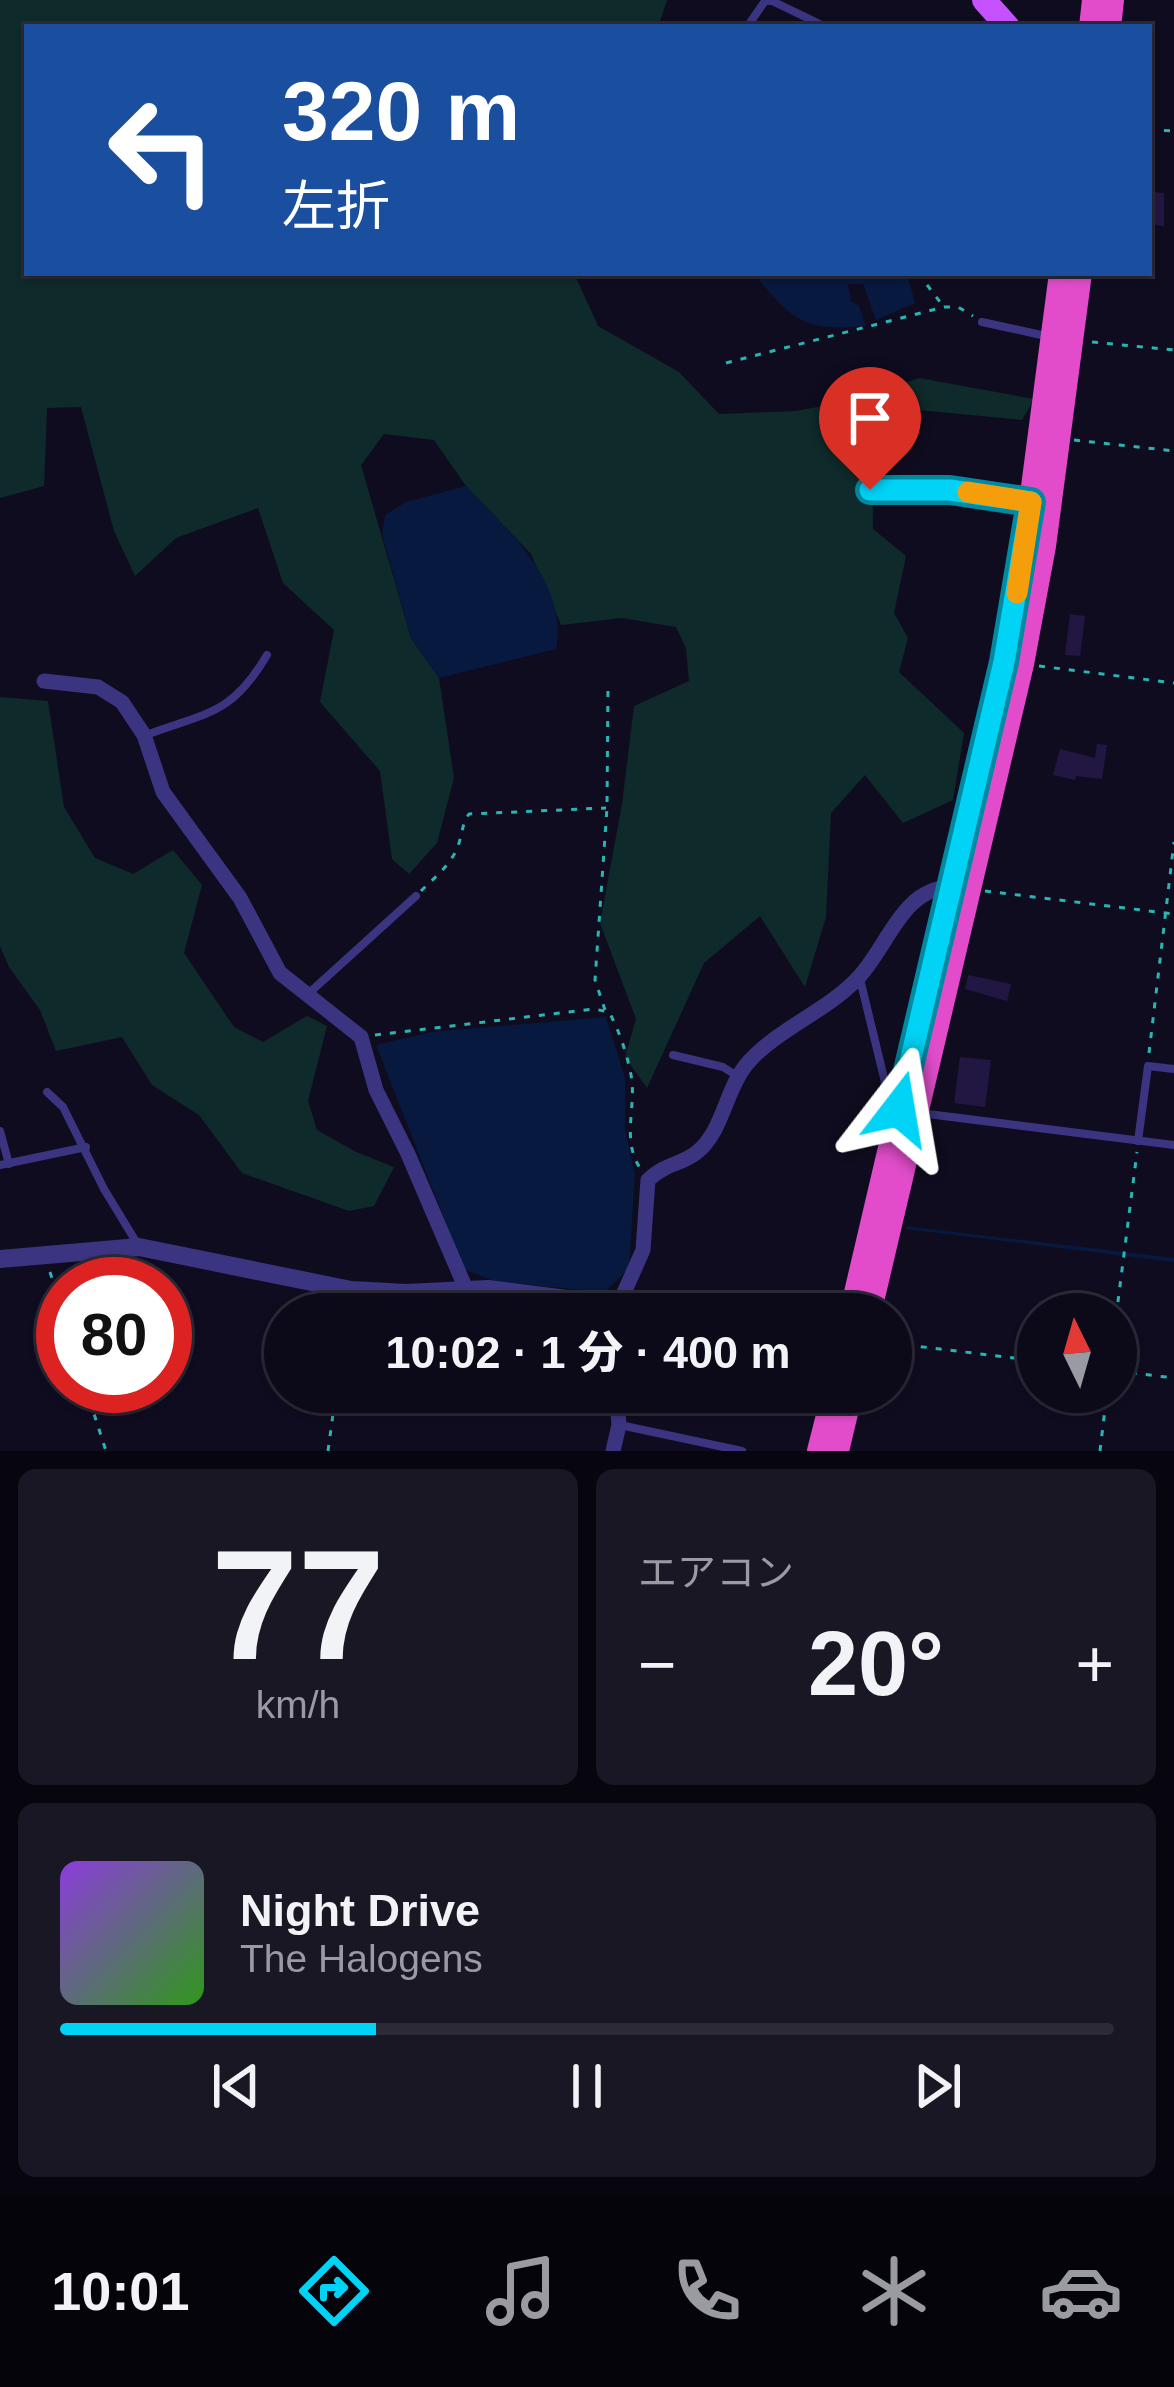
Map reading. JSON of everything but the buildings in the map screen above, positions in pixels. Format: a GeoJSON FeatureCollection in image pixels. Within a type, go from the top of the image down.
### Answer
{"type":"FeatureCollection","features":[{"type":"Feature","properties":{"kind":"highway"},"geometry":{"type":"LineString","coordinates":[[961,888],[1004,662],[1060,438],[1061,276]]}},
{"type":"Feature","properties":{"kind":"highway"},"geometry":{"type":"LineString","coordinates":[[857,1293],[1022,664],[1062,338],[1079,276]]}},
{"type":"Feature","properties":{"kind":"highway"},"geometry":{"type":"LineString","coordinates":[[872,1293],[907,1111]]}},
{"type":"Feature","properties":{"kind":"highway"},"geometry":{"type":"LineString","coordinates":[[819,1451],[829,1413]]}},
{"type":"Feature","properties":{"kind":"highway"},"geometry":{"type":"LineString","coordinates":[[837,1451],[846,1413]]}},
{"type":"Feature","properties":{"kind":"main road"},"geometry":{"type":"LineString","coordinates":[[985,0],[1005,24]]}},
{"type":"Feature","properties":{"kind":"street"},"geometry":{"type":"LineString","coordinates":[[44,681],[98,687],[122,702],[144,735],[163,792],[240,898],[280,974],[361,1037],[376,1090],[466,1289]]}},
{"type":"Feature","properties":{"kind":"street"},"geometry":{"type":"LineString","coordinates":[[625,1293],[643,1250],[648,1180],[704,1144],[737,1076],[757,1052],[860,978],[906,910],[928,891],[961,888]]}},
{"type":"Feature","properties":{"kind":"street"},"geometry":{"type":"LineString","coordinates":[[0,1258],[139,1246],[351,1290],[492,1293]]}},
{"type":"Feature","properties":{"kind":"street"},"geometry":{"type":"LineString","coordinates":[[613,1451],[618,1413]]}},
{"type":"Feature","properties":{"kind":"lane"},"geometry":{"type":"LineString","coordinates":[[749,24],[765,1],[772,1],[820,24]]}},
{"type":"Feature","properties":{"kind":"lane"},"geometry":{"type":"LineString","coordinates":[[982,322],[1062,338]]}},
{"type":"Feature","properties":{"kind":"lane"},"geometry":{"type":"LineString","coordinates":[[870,490],[950,490],[1041,504]]}},
{"type":"Feature","properties":{"kind":"lane"},"geometry":{"type":"LineString","coordinates":[[144,735],[230,704],[267,655]]}},
{"type":"Feature","properties":{"kind":"lane"},"geometry":{"type":"LineString","coordinates":[[307,994],[416,896]]}},
{"type":"Feature","properties":{"kind":"lane"},"geometry":{"type":"LineString","coordinates":[[860,978],[885,1082]]}},
{"type":"Feature","properties":{"kind":"lane"},"geometry":{"type":"LineString","coordinates":[[673,1055],[723,1067],[737,1076]]}},
{"type":"Feature","properties":{"kind":"lane"},"geometry":{"type":"LineString","coordinates":[[1138,1141],[1148,1066],[1174,1069]]}},
{"type":"Feature","properties":{"kind":"lane"},"geometry":{"type":"LineString","coordinates":[[47,1092],[63,1107],[139,1246]]}},
{"type":"Feature","properties":{"kind":"lane"},"geometry":{"type":"LineString","coordinates":[[907,1111],[1174,1145]]}},
{"type":"Feature","properties":{"kind":"lane"},"geometry":{"type":"LineString","coordinates":[[0,1131],[5,1165],[86,1147]]}},
{"type":"Feature","properties":{"kind":"lane"},"geometry":{"type":"LineString","coordinates":[[619,1425],[742,1451]]}},
{"type":"Feature","properties":{"kind":"path"},"geometry":{"type":"LineString","coordinates":[[920,276],[944,307]]}},
{"type":"Feature","properties":{"kind":"path"},"geometry":{"type":"LineString","coordinates":[[727,363],[944,307],[958,307],[982,322]]}},
{"type":"Feature","properties":{"kind":"path"},"geometry":{"type":"LineString","coordinates":[[1062,338],[1174,350]]}},
{"type":"Feature","properties":{"kind":"path"},"geometry":{"type":"LineString","coordinates":[[1060,438],[1174,451]]}},
{"type":"Feature","properties":{"kind":"path"},"geometry":{"type":"LineString","coordinates":[[1022,664],[1174,683]]}},
{"type":"Feature","properties":{"kind":"path"},"geometry":{"type":"LineString","coordinates":[[608,686],[608,808],[596,980],[632,1078],[631,1140],[634,1159],[648,1180]]}},
{"type":"Feature","properties":{"kind":"path"},"geometry":{"type":"LineString","coordinates":[[416,896],[446,866],[469,814],[608,808]]}},
{"type":"Feature","properties":{"kind":"path"},"geometry":{"type":"LineString","coordinates":[[1148,1066],[1174,842]]}},
{"type":"Feature","properties":{"kind":"path"},"geometry":{"type":"LineString","coordinates":[[961,888],[1174,914]]}},
{"type":"Feature","properties":{"kind":"path"},"geometry":{"type":"LineString","coordinates":[[361,1037],[409,1028],[606,1011]]}},
{"type":"Feature","properties":{"kind":"path"},"geometry":{"type":"LineString","coordinates":[[1119,1293],[1138,1141]]}},
{"type":"Feature","properties":{"kind":"path"},"geometry":{"type":"LineString","coordinates":[[44,1253],[45,1257]]}},
{"type":"Feature","properties":{"kind":"path"},"geometry":{"type":"LineString","coordinates":[[912,1346],[1017,1358]]}},
{"type":"Feature","properties":{"kind":"path"},"geometry":{"type":"LineString","coordinates":[[1137,1374],[1174,1378]]}},
{"type":"Feature","properties":{"kind":"path"},"geometry":{"type":"LineString","coordinates":[[94,1413],[106,1451]]}},
{"type":"Feature","properties":{"kind":"path"},"geometry":{"type":"LineString","coordinates":[[328,1451],[333,1413]]}},
{"type":"Feature","properties":{"kind":"path"},"geometry":{"type":"LineString","coordinates":[[1100,1451],[1105,1413]]}},
{"type":"Feature","properties":{"kind":"green space"},"geometry":{"type":"Polygon","coordinates":[[[0,0],[667,0],[659,24],[24,24],[24,276],[575,276],[598,326],[679,372],[719,414],[796,411],[860,399],[919,378],[1034,399],[1022,420],[919,410],[872,423],[873,529],[906,556],[894,613],[908,638],[899,672],[964,733],[953,800],[903,823],[865,775],[831,813],[826,917],[805,987],[760,916],[704,963],[647,1088],[625,1057],[636,1019],[600,923],[634,706],[689,681],[686,648],[676,627],[622,618],[561,625],[531,554],[466,486],[434,440],[384,434],[361,465],[411,638],[439,678],[454,778],[437,843],[409,874],[392,859],[380,771],[320,702],[334,630],[283,583],[258,508],[176,538],[135,576],[114,531],[81,407],[47,408],[44,486],[0,498],[0,0]]]}},
{"type":"Feature","properties":{"kind":"green space"},"geometry":{"type":"Polygon","coordinates":[[[0,697],[48,701],[64,807],[95,858],[133,874],[173,850],[202,885],[184,953],[234,1027],[263,1042],[307,1016],[327,1026],[308,1101],[317,1130],[394,1167],[374,1206],[349,1211],[242,1173],[199,1115],[152,1085],[122,1037],[56,1051],[40,1010],[0,946],[0,697]]]}},
{"type":"Feature","properties":{"kind":"water"},"geometry":{"type":"Polygon","coordinates":[[[756,276],[908,276],[915,303],[876,320],[863,284],[848,284],[851,301],[859,306],[866,326],[827,327],[801,319],[756,276]]]}},
{"type":"Feature","properties":{"kind":"water"},"geometry":{"type":"Polygon","coordinates":[[[466,486],[532,559],[544,580],[558,625],[556,649],[439,678],[411,638],[382,534],[385,515],[406,502],[466,486]]]}},
{"type":"Feature","properties":{"kind":"water"},"geometry":{"type":"Polygon","coordinates":[[[606,1017],[625,1078],[625,1130],[635,1174],[629,1268],[605,1292],[496,1282],[464,1269],[376,1045],[431,1032],[606,1017]]]}},
{"type":"Feature","properties":{"kind":"water"},"geometry":{"type":"Polygon","coordinates":[[[905,1229],[1174,1258],[1174,1262],[905,1229]]]}},
{"type":"Feature","properties":{"kind":"slow traffic"},"geometry":{"type":"LineString","coordinates":[[968,492],[1031,502],[1017,593]]}},
{"type":"Feature","properties":{"kind":"route"},"geometry":{"type":"LineString","coordinates":[[870,490],[950,490],[1031,502],[1004,662],[899,1109]]}}]}
